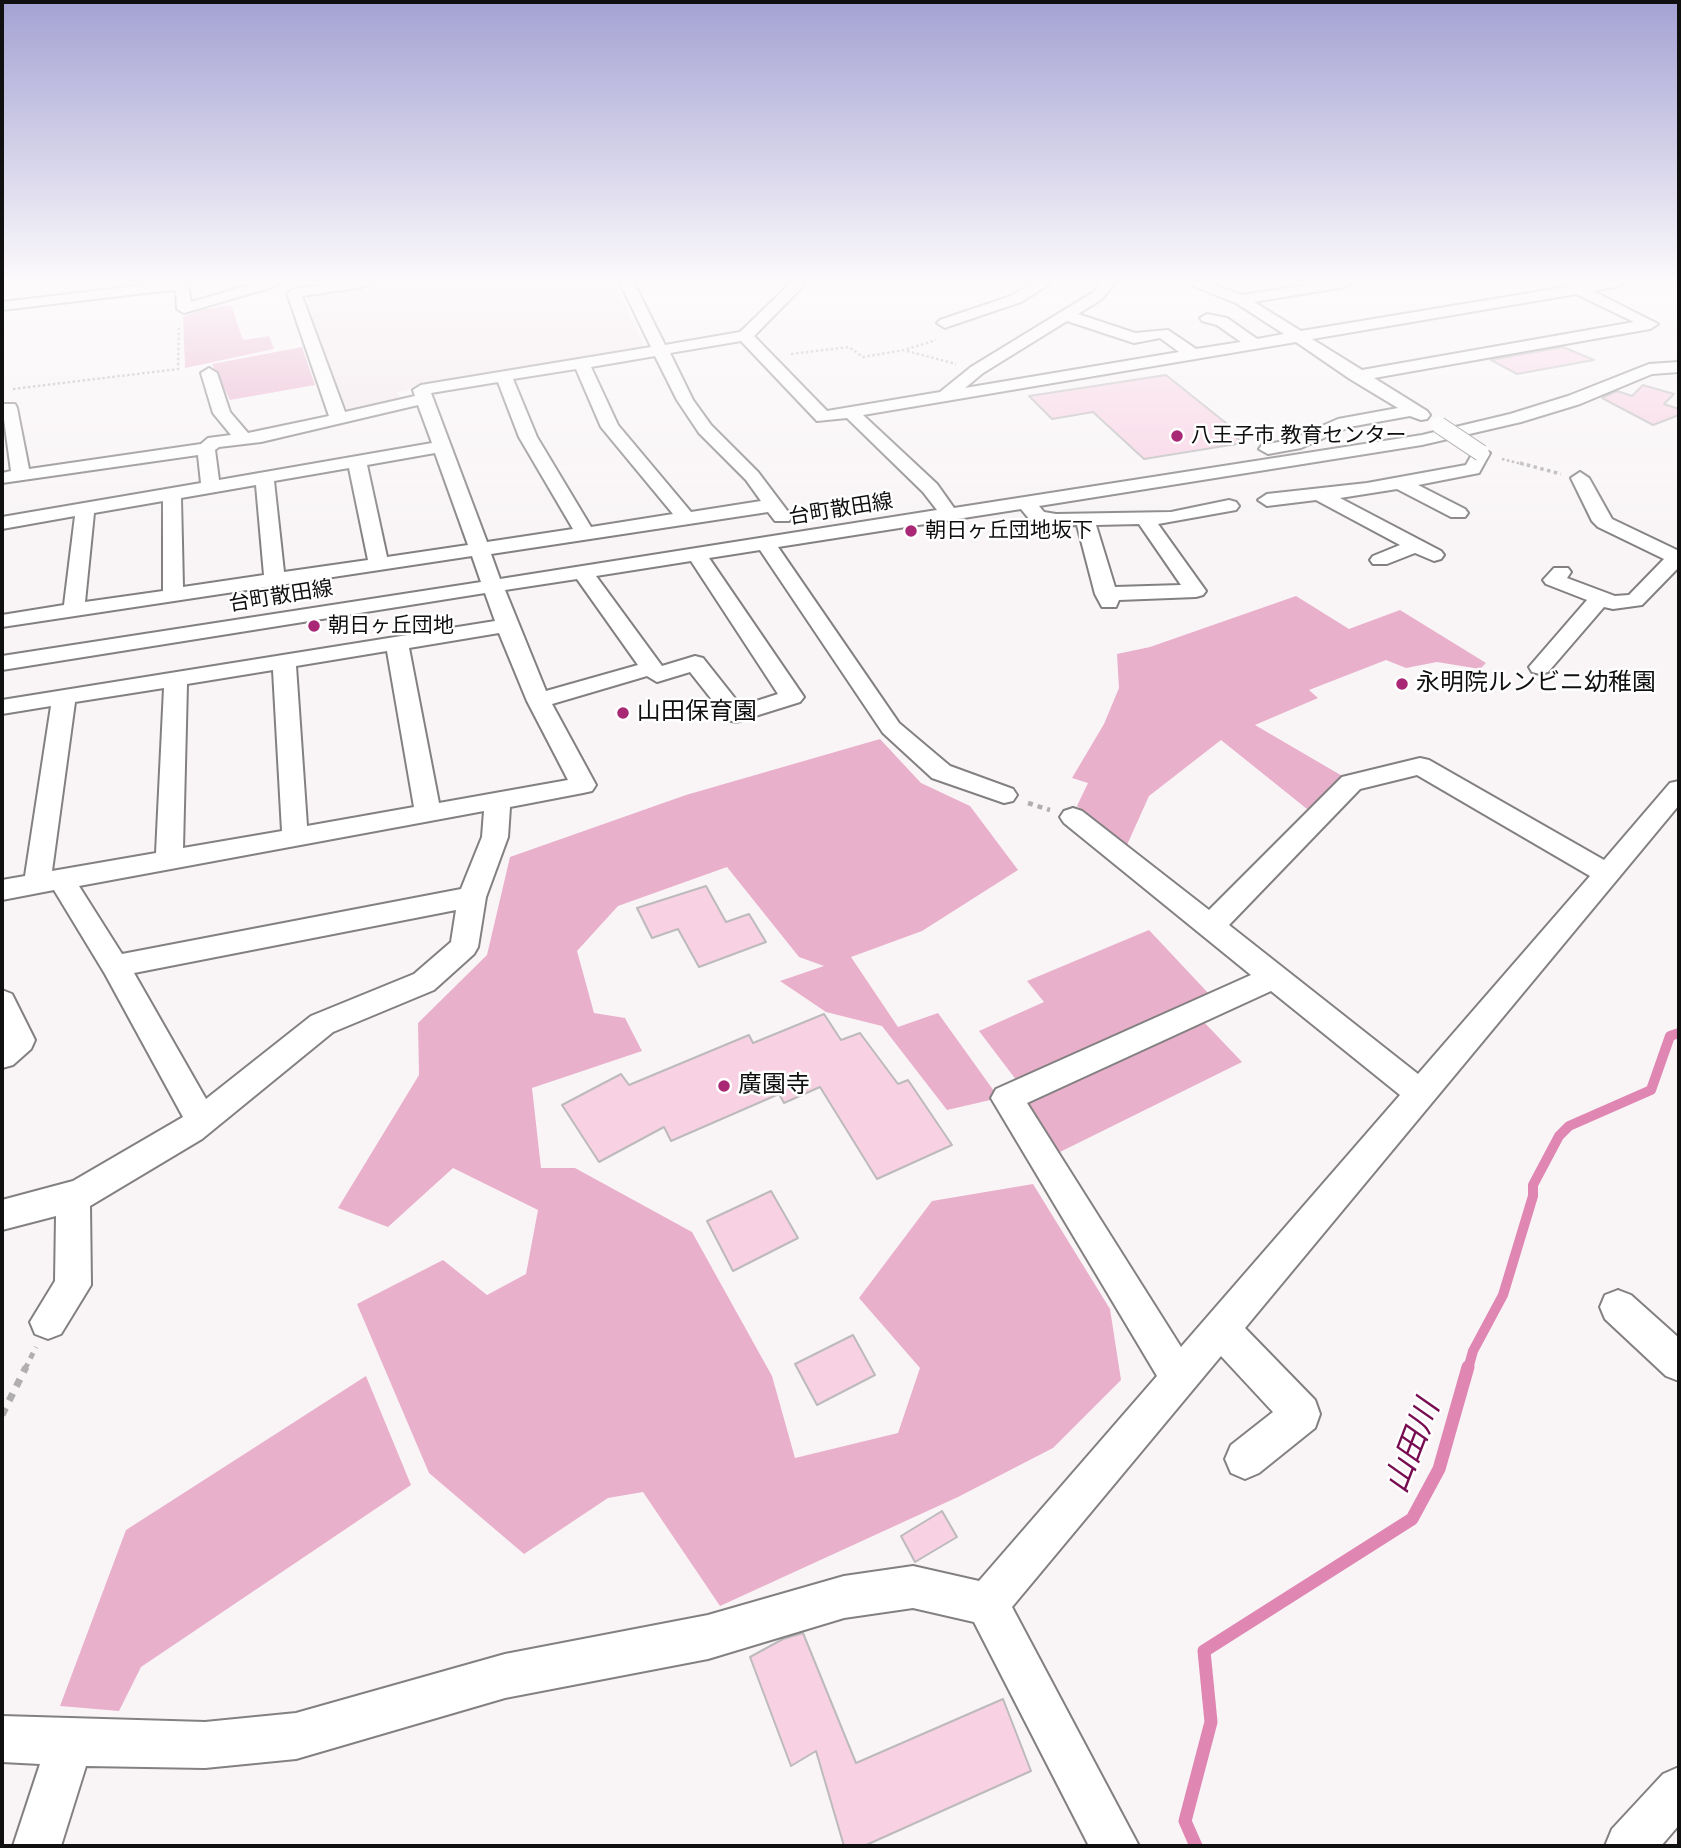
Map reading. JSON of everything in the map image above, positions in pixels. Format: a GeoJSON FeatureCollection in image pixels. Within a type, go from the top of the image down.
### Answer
{"type":"FeatureCollection","features":[{"type":"Feature","properties":{"kind":"street"},"geometry":{"type":"LineString","coordinates":[[321,369],[339,419]]}},
{"type":"Feature","properties":{"kind":"street"},"geometry":{"type":"LineString","coordinates":[[2,890],[583,785],[539,701],[421,390],[544,369]]}},
{"type":"Feature","properties":{"kind":"street"},"geometry":{"type":"LineString","coordinates":[[584,369],[610,427],[688,520]]}},
{"type":"Feature","properties":{"kind":"street"},"geometry":{"type":"LineString","coordinates":[[669,369],[685,400],[705,429],[752,476],[797,540]]}},
{"type":"Feature","properties":{"kind":"street"},"geometry":{"type":"LineString","coordinates":[[777,369],[823,417],[1112,369]]}},
{"type":"Feature","properties":{"kind":"street"},"geometry":{"type":"LineString","coordinates":[[1267,499],[1400,484],[1473,469],[1481,453],[1346,369]]}},
{"type":"Feature","properties":{"kind":"street"},"geometry":{"type":"LineString","coordinates":[[1356,376],[1394,369]]}},
{"type":"Feature","properties":{"kind":"street","name":"台町散田線"},"geometry":{"type":"LineString","coordinates":[[2,663],[698,556],[1443,436],[1574,400],[1638,372],[1651,369]]}},
{"type":"Feature","properties":{"kind":"street"},"geometry":{"type":"LineString","coordinates":[[942,399],[977,370]]}},
{"type":"Feature","properties":{"kind":"street"},"geometry":{"type":"LineString","coordinates":[[209,373],[222,413],[244,439]]}},
{"type":"Feature","properties":{"kind":"street"},"geometry":{"type":"LineString","coordinates":[[504,376],[528,437],[586,534]]}},
{"type":"Feature","properties":{"kind":"street"},"geometry":{"type":"LineString","coordinates":[[2,478],[206,449],[214,442],[244,439],[424,399]]}},
{"type":"Feature","properties":{"kind":"street"},"geometry":{"type":"LineString","coordinates":[[2,409],[9,408],[21,475]]}},
{"type":"Feature","properties":{"kind":"street"},"geometry":{"type":"LineString","coordinates":[[1142,485],[1132,475],[1295,444],[1344,423],[1413,410]]}},
{"type":"Feature","properties":{"kind":"street"},"geometry":{"type":"LineString","coordinates":[[852,414],[930,488],[950,515]]}},
{"type":"Feature","properties":{"kind":"street"},"geometry":{"type":"LineString","coordinates":[[2,523],[441,447]]}},
{"type":"Feature","properties":{"kind":"street"},"geometry":{"type":"LineString","coordinates":[[206,449],[211,488]]}},
{"type":"Feature","properties":{"kind":"street"},"geometry":{"type":"LineString","coordinates":[[357,462],[379,565]]}},
{"type":"Feature","properties":{"kind":"street"},"geometry":{"type":"LineString","coordinates":[[1561,572],[1553,580],[1613,603],[1635,601],[1678,559],[1605,523],[1599,517],[1580,478]]}},
{"type":"Feature","properties":{"kind":"street"},"geometry":{"type":"LineString","coordinates":[[265,479],[275,580]]}},
{"type":"Feature","properties":{"kind":"street"},"geometry":{"type":"LineString","coordinates":[[1400,484],[1458,513]]}},
{"type":"Feature","properties":{"kind":"street"},"geometry":{"type":"LineString","coordinates":[[1319,494],[1425,550],[1380,560]]}},
{"type":"Feature","properties":{"kind":"street"},"geometry":{"type":"LineString","coordinates":[[172,495],[173,596]]}},
{"type":"Feature","properties":{"kind":"street"},"geometry":{"type":"LineString","coordinates":[[1026,503],[1037,516],[1045,519],[1085,520],[1171,518],[1229,506]]}},
{"type":"Feature","properties":{"kind":"street"},"geometry":{"type":"LineString","coordinates":[[2,621],[774,505]]}},
{"type":"Feature","properties":{"kind":"street"},"geometry":{"type":"LineString","coordinates":[[74,610],[85,509]]}},
{"type":"Feature","properties":{"kind":"street"},"geometry":{"type":"LineString","coordinates":[[1085,520],[1107,599],[1196,591],[1144,518]]}},
{"type":"Feature","properties":{"kind":"street"},"geometry":{"type":"LineString","coordinates":[[767,545],[891,728],[941,772],[1004,795]]}},
{"type":"Feature","properties":{"kind":"street"},"geometry":{"type":"LineString","coordinates":[[583,573],[657,675],[695,663],[736,715],[792,696],[698,556]]}},
{"type":"Feature","properties":{"kind":"street"},"geometry":{"type":"LineString","coordinates":[[1540,667],[1601,598]]}},
{"type":"Feature","properties":{"kind":"street"},"geometry":{"type":"LineString","coordinates":[[2,707],[508,625]]}},
{"type":"Feature","properties":{"kind":"street"},"geometry":{"type":"LineString","coordinates":[[397,643],[428,814]]}},
{"type":"Feature","properties":{"kind":"street"},"geometry":{"type":"LineString","coordinates":[[284,661],[295,837]]}},
{"type":"Feature","properties":{"kind":"street"},"geometry":{"type":"LineString","coordinates":[[539,701],[651,668]]}},
{"type":"Feature","properties":{"kind":"street"},"geometry":{"type":"LineString","coordinates":[[169,859],[177,679]]}},
{"type":"Feature","properties":{"kind":"street"},"geometry":{"type":"LineString","coordinates":[[64,697],[49,882],[115,966],[202,1121]]}},
{"type":"Feature","properties":{"kind":"street"},"geometry":{"type":"LineString","coordinates":[[1211,926],[1351,783],[1420,766],[1607,874]]}},
{"type":"Feature","properties":{"kind":"street"},"geometry":{"type":"LineString","coordinates":[[987,1604],[1679,789]]}},
{"type":"Feature","properties":{"kind":"street"},"geometry":{"type":"LineString","coordinates":[[2,1215],[73,1196],[125,1168],[202,1121],[322,1024],[425,982],[464,947],[472,897],[495,837],[498,801]]}},
{"type":"Feature","properties":{"kind":"street"},"geometry":{"type":"LineString","coordinates":[[1073,817],[1420,1093]]}},
{"type":"Feature","properties":{"kind":"street"},"geometry":{"type":"LineString","coordinates":[[115,966],[472,897]]}},
{"type":"Feature","properties":{"kind":"street"},"geometry":{"type":"LineString","coordinates":[[1179,1378],[1007,1098],[1274,977]]}},
{"type":"Feature","properties":{"kind":"street"},"geometry":{"type":"LineString","coordinates":[[2,1002],[20,1040],[2,1056]]}},
{"type":"Feature","properties":{"kind":"street"},"geometry":{"type":"LineString","coordinates":[[48,1322],[73,1285],[73,1196]]}},
{"type":"Feature","properties":{"kind":"street"},"geometry":{"type":"LineString","coordinates":[[1618,1307],[1679,1363]]}},
{"type":"Feature","properties":{"kind":"street"},"geometry":{"type":"LineString","coordinates":[[1221,1329],[1301,1414],[1245,1459]]}},
{"type":"Feature","properties":{"kind":"street"},"geometry":{"type":"LineString","coordinates":[[2,1739],[205,1745],[296,1736],[505,1676],[708,1637],[844,1597],[913,1587],[987,1604],[1115,1846]]}},
{"type":"Feature","properties":{"kind":"street"},"geometry":{"type":"LineString","coordinates":[[37,1846],[69,1743]]}},
{"type":"Feature","properties":{"kind":"street"},"geometry":{"type":"LineString","coordinates":[[1629,1846],[1679,1790]]}},
{"type":"Feature","properties":{"kind":"path"},"geometry":{"type":"LineString","coordinates":[[2,390],[176,369]]}},
{"type":"Feature","properties":{"kind":"path"},"geometry":{"type":"LineString","coordinates":[[1481,453],[1580,478]]}},
{"type":"Feature","properties":{"kind":"path"},"geometry":{"type":"LineString","coordinates":[[1004,795],[1073,817]]}},
{"type":"Feature","properties":{"kind":"path"},"geometry":{"type":"LineString","coordinates":[[2,1415],[48,1322]]}},
{"type":"Feature","properties":{"kind":"shaded area"},"geometry":{"type":"Polygon","coordinates":[[[215,369],[310,369],[315,385],[230,400],[215,369]]]}},
{"type":"Feature","properties":{"kind":"shaded area"},"geometry":{"type":"Polygon","coordinates":[[[328,369],[529,369],[397,392],[402,402],[347,414],[341,412],[328,369]]]}},
{"type":"Feature","properties":{"kind":"shaded area"},"geometry":{"type":"Polygon","coordinates":[[[1296,596],[1349,629],[1400,610],[1486,663],[1480,669],[1437,662],[1406,668],[1386,660],[1309,690],[1318,698],[1255,725],[1344,777],[1307,809],[1221,740],[1149,796],[1127,845],[1077,806],[1088,783],[1072,778],[1104,724],[1119,688],[1117,654],[1150,647],[1296,596]]]}},
{"type":"Feature","properties":{"kind":"shaded area"},"geometry":{"type":"Polygon","coordinates":[[[880,739],[921,783],[970,806],[1018,870],[922,931],[851,957],[898,1027],[938,1013],[999,1098],[947,1110],[882,1026],[826,1012],[780,981],[824,966],[799,957],[727,867],[618,906],[577,951],[594,1013],[625,1018],[642,1051],[532,1088],[541,1168],[575,1168],[692,1232],[772,1376],[795,1458],[898,1433],[920,1368],[859,1298],[932,1201],[1033,1184],[1110,1309],[1121,1380],[1053,1448],[958,1497],[720,1606],[643,1492],[608,1498],[524,1554],[429,1473],[357,1304],[443,1260],[487,1295],[526,1274],[538,1210],[453,1168],[388,1227],[338,1208],[419,1075],[418,1023],[487,955],[510,857],[686,795],[880,739]]]}},
{"type":"Feature","properties":{"kind":"shaded area"},"geometry":{"type":"Polygon","coordinates":[[[1149,930],[1210,995],[1017,1081],[979,1031],[1044,1002],[1027,981],[1149,930]]]}},
{"type":"Feature","properties":{"kind":"shaded area"},"geometry":{"type":"Polygon","coordinates":[[[1202,1020],[1242,1062],[1060,1152],[1023,1104],[1202,1020]]]}},
{"type":"Feature","properties":{"kind":"shaded area"},"geometry":{"type":"Polygon","coordinates":[[[366,1376],[411,1485],[141,1667],[119,1711],[60,1706],[126,1530],[366,1376]]]}},
{"type":"Feature","properties":{"kind":"building"},"geometry":{"type":"Polygon","coordinates":[[[1508,369],[1543,369],[1517,374],[1508,369]]]}},
{"type":"Feature","properties":{"kind":"building"},"geometry":{"type":"Polygon","coordinates":[[[1166,375],[1231,427],[1225,428],[1243,443],[1144,459],[1093,412],[1052,419],[1029,396],[1166,375]]]}},
{"type":"Feature","properties":{"kind":"building"},"geometry":{"type":"Polygon","coordinates":[[[1643,385],[1674,394],[1664,404],[1679,409],[1679,415],[1653,425],[1602,398],[1617,391],[1632,396],[1643,385]]]}},
{"type":"Feature","properties":{"kind":"building"},"geometry":{"type":"Polygon","coordinates":[[[706,886],[726,922],[749,914],[766,942],[699,967],[678,929],[652,938],[637,908],[706,886]]]}},
{"type":"Feature","properties":{"kind":"building"},"geometry":{"type":"Polygon","coordinates":[[[824,1014],[841,1040],[860,1033],[898,1084],[908,1080],[952,1145],[877,1179],[820,1087],[784,1103],[779,1094],[671,1141],[664,1127],[599,1162],[562,1105],[621,1074],[629,1085],[749,1035],[753,1043],[824,1014]]]}},
{"type":"Feature","properties":{"kind":"building"},"geometry":{"type":"Polygon","coordinates":[[[771,1191],[798,1238],[733,1271],[707,1221],[771,1191]]]}},
{"type":"Feature","properties":{"kind":"building"},"geometry":{"type":"Polygon","coordinates":[[[853,1335],[875,1375],[817,1405],[795,1364],[853,1335]]]}},
{"type":"Feature","properties":{"kind":"building"},"geometry":{"type":"Polygon","coordinates":[[[942,1511],[957,1537],[915,1562],[901,1536],[942,1511]]]}},
{"type":"Feature","properties":{"kind":"building"},"geometry":{"type":"Polygon","coordinates":[[[803,1633],[856,1763],[1003,1699],[1031,1771],[864,1846],[844,1846],[816,1751],[791,1766],[750,1657],[783,1639],[803,1633]]]}},
{"type":"Feature","properties":{"kind":"waterway","name":"山田川"},"geometry":{"type":"LineString","coordinates":[[1468,1369],[1473,1351],[1503,1295],[1533,1196],[1533,1185],[1559,1136],[1569,1126],[1651,1090],[1670,1036],[1679,1033]]}},
{"type":"Feature","properties":{"kind":"waterway","name":"山田川"},"geometry":{"type":"LineString","coordinates":[[1196,1846],[1185,1821],[1211,1722],[1204,1651],[1412,1519],[1439,1469],[1468,1367]]}},
{"type":"Feature","properties":{"kind":"place","name":"八王子市 教育センター"},"geometry":{"type":"Point","coordinates":[1177,436]}},
{"type":"Feature","properties":{"kind":"place","name":"朝日ヶ丘団地坂下"},"geometry":{"type":"Point","coordinates":[911,531]}},
{"type":"Feature","properties":{"kind":"place","name":"朝日ヶ丘団地"},"geometry":{"type":"Point","coordinates":[314,626]}},
{"type":"Feature","properties":{"kind":"place","name":"永明院ルンビニ幼稚園"},"geometry":{"type":"Point","coordinates":[1402,684]}},
{"type":"Feature","properties":{"kind":"place","name":"山田保育園"},"geometry":{"type":"Point","coordinates":[623,713]}},
{"type":"Feature","properties":{"kind":"place","name":"廣園寺"},"geometry":{"type":"Point","coordinates":[724,1086]}}]}
